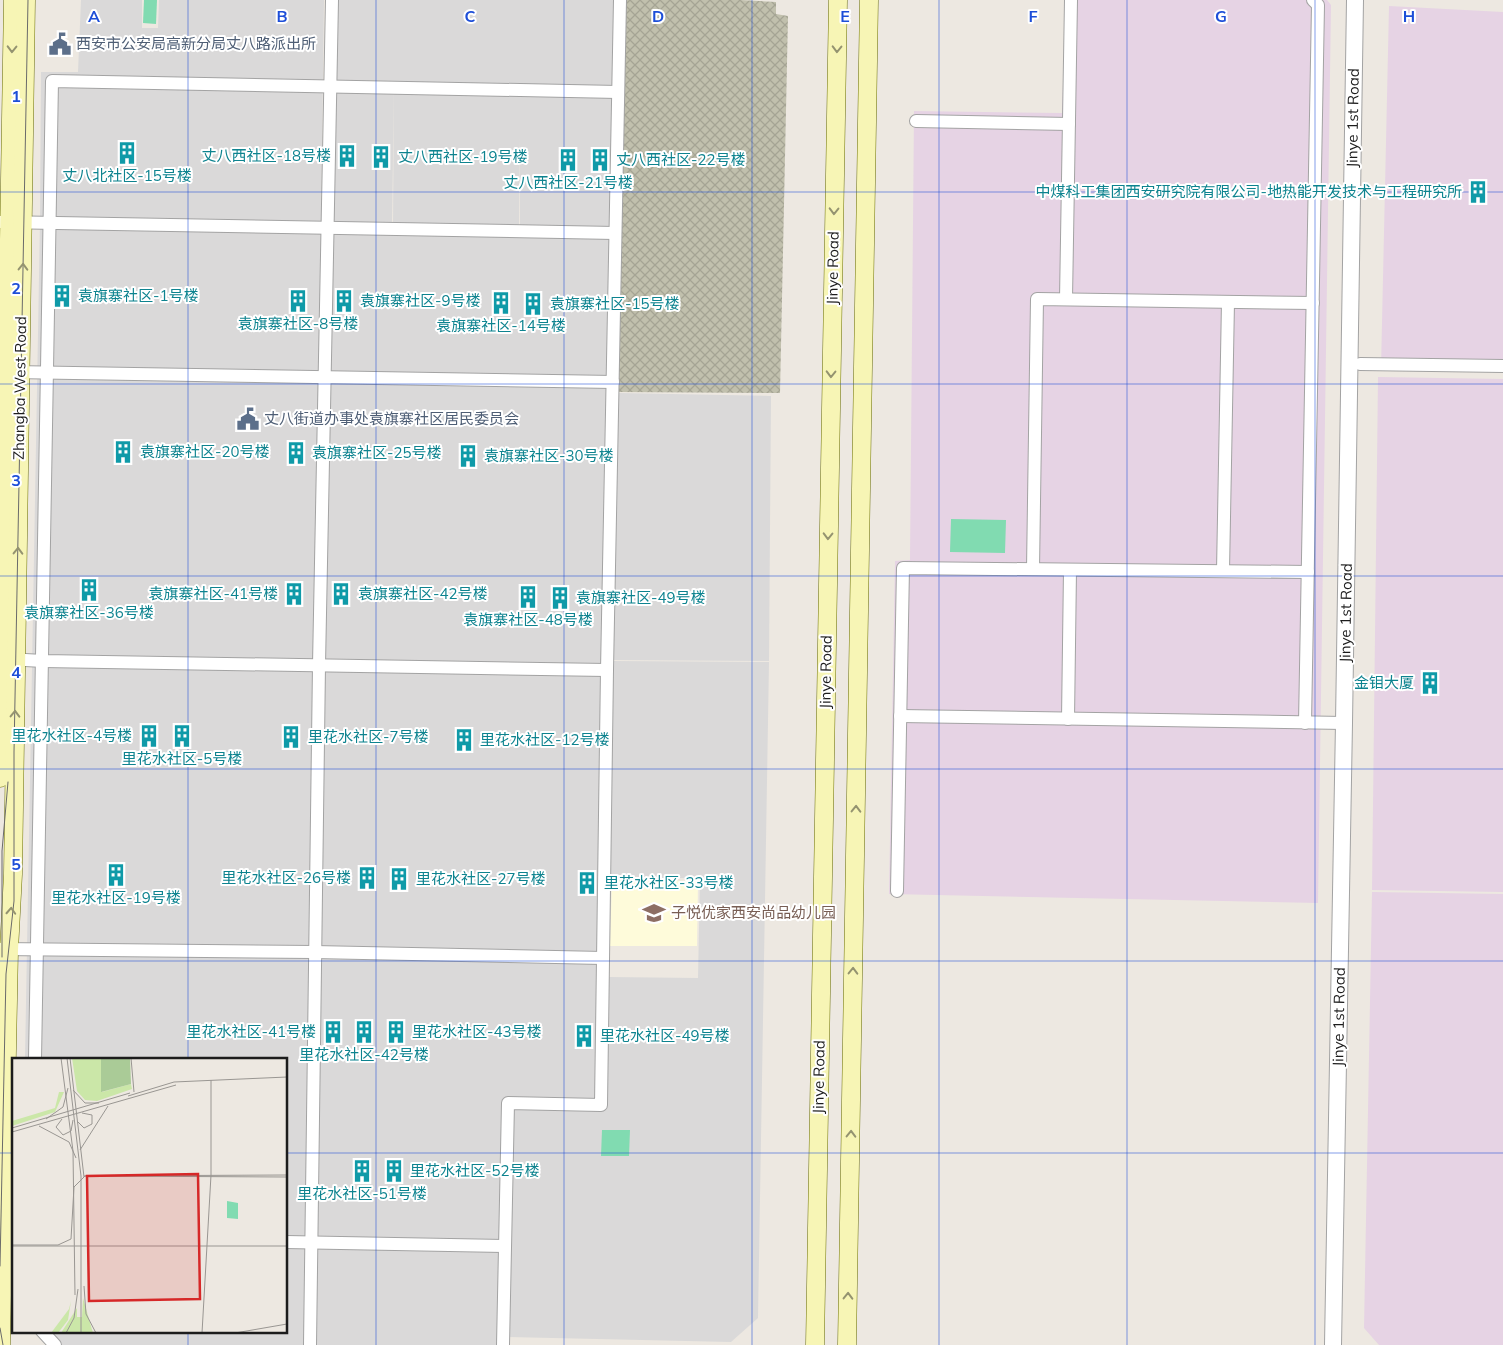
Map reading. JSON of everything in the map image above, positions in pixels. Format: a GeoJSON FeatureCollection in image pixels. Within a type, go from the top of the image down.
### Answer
{"type":"FeatureCollection","features":[{"type":"Feature","properties":{"kind":"main road","name":"Zhangba West Road"},"geometry":{"type":"LineString","coordinates":[[0,778],[6,659],[12,0]]}},
{"type":"Feature","properties":{"kind":"main road","name":"Zhangba West Road"},"geometry":{"type":"LineString","coordinates":[[11,222],[26,0]]}},
{"type":"Feature","properties":{"kind":"main road","name":"Jinye Road"},"geometry":{"type":"LineString","coordinates":[[815,1345],[838,0]]}},
{"type":"Feature","properties":{"kind":"main road"},"geometry":{"type":"LineString","coordinates":[[847,1345],[869,0]]}},
{"type":"Feature","properties":{"kind":"main road","name":"Zhangba West Road"},"geometry":{"type":"LineString","coordinates":[[1,1345],[9,1238],[5,950],[14,874],[6,659]]}},
{"type":"Feature","properties":{"kind":"street"},"geometry":{"type":"LineString","coordinates":[[310,1345],[314,952],[332,0]]}},
{"type":"Feature","properties":{"kind":"street"},"geometry":{"type":"LineString","coordinates":[[503,1345],[508,1103],[601,1105],[620,0]]}},
{"type":"Feature","properties":{"kind":"street"},"geometry":{"type":"LineString","coordinates":[[1066,299],[1071,0]]}},
{"type":"Feature","properties":{"kind":"street"},"geometry":{"type":"LineString","coordinates":[[1305,722],[1318,5],[1312,0]]}},
{"type":"Feature","properties":{"kind":"street","name":"Jinye 1st Road"},"geometry":{"type":"LineString","coordinates":[[1333,1345],[1355,0]]}},
{"type":"Feature","properties":{"kind":"street","name":"Jinye 1st Road"},"geometry":{"type":"LineString","coordinates":[[1343,1345],[1365,0]]}},
{"type":"Feature","properties":{"kind":"street"},"geometry":{"type":"LineString","coordinates":[[35,1058],[52,81],[618,92]]}},
{"type":"Feature","properties":{"kind":"street"},"geometry":{"type":"LineString","coordinates":[[916,121],[1069,124]]}},
{"type":"Feature","properties":{"kind":"street"},"geometry":{"type":"LineString","coordinates":[[11,222],[615,233]]}},
{"type":"Feature","properties":{"kind":"street"},"geometry":{"type":"LineString","coordinates":[[1033,569],[1037,299],[1312,303]]}},
{"type":"Feature","properties":{"kind":"street"},"geometry":{"type":"LineString","coordinates":[[1223,571],[1228,302]]}},
{"type":"Feature","properties":{"kind":"street"},"geometry":{"type":"LineString","coordinates":[[1360,364],[1503,366]]}},
{"type":"Feature","properties":{"kind":"street"},"geometry":{"type":"LineString","coordinates":[[9,372],[613,382]]}},
{"type":"Feature","properties":{"kind":"street"},"geometry":{"type":"LineString","coordinates":[[897,891],[903,568],[1308,572]]}},
{"type":"Feature","properties":{"kind":"street"},"geometry":{"type":"LineString","coordinates":[[1068,719],[1070,570]]}},
{"type":"Feature","properties":{"kind":"street"},"geometry":{"type":"LineString","coordinates":[[6,659],[607,670]]}},
{"type":"Feature","properties":{"kind":"street"},"geometry":{"type":"LineString","coordinates":[[900,716],[1344,723]]}},
{"type":"Feature","properties":{"kind":"street"},"geometry":{"type":"LineString","coordinates":[[5,950],[314,952],[603,958]]}},
{"type":"Feature","properties":{"kind":"street"},"geometry":{"type":"LineString","coordinates":[[288,1242],[504,1246]]}},
{"type":"Feature","properties":{"kind":"street"},"geometry":{"type":"LineString","coordinates":[[43,1332],[56,1345]]}},
{"type":"Feature","properties":{"kind":"shaded area"},"geometry":{"type":"Polygon","coordinates":[[[81,0],[142,0],[142,28],[158,28],[159,0],[324,0],[321,224],[40,220],[41,72],[78,72],[81,0]]]}},
{"type":"Feature","properties":{"kind":"shaded area"},"geometry":{"type":"Polygon","coordinates":[[[326,0],[622,0],[618,230],[520,228],[520,137],[519,227],[393,225],[394,85],[392,225],[322,224],[326,0]]]}},
{"type":"Feature","properties":{"kind":"shaded area"},"geometry":{"type":"Polygon","coordinates":[[[624,0],[740,0],[776,2],[776,14],[788,16],[780,393],[618,392],[624,0]]]}},
{"type":"Feature","properties":{"kind":"shaded area"},"geometry":{"type":"Polygon","coordinates":[[[1066,0],[1327,0],[1331,5],[1318,903],[889,894],[895,561],[910,560],[914,111],[1062,113],[1066,0]]]}},
{"type":"Feature","properties":{"kind":"shaded area"},"geometry":{"type":"Polygon","coordinates":[[[1389,6],[1503,12],[1503,370],[1381,368],[1389,6]]]}},
{"type":"Feature","properties":{"kind":"shaded area"},"geometry":{"type":"Polygon","coordinates":[[[40,221],[618,231],[604,1108],[511,1105],[508,1244],[288,1239],[288,1058],[25,1058],[40,221]]]}},
{"type":"Feature","properties":{"kind":"shaded area"},"geometry":{"type":"Polygon","coordinates":[[[1378,377],[1503,379],[1503,892],[1372,890],[1378,377]]]}},
{"type":"Feature","properties":{"kind":"shaded area"},"geometry":{"type":"Polygon","coordinates":[[[618,393],[771,396],[769,661],[613,660],[618,393]]]}},
{"type":"Feature","properties":{"kind":"shaded area"},"geometry":{"type":"Polygon","coordinates":[[[613,661],[769,662],[758,1318],[731,1342],[507,1337],[506,1345],[49,1345],[37,1332],[288,1332],[288,1241],[508,1245],[512,1108],[605,1109],[609,977],[698,978],[700,878],[610,878],[613,661]]]}},
{"type":"Feature","properties":{"kind":"shaded area","name":"子悦优家西安尚品幼儿园"},"geometry":{"type":"Polygon","coordinates":[[[612,880],[698,881],[697,946],[610,946],[612,880]]]}},
{"type":"Feature","properties":{"kind":"shaded area"},"geometry":{"type":"Polygon","coordinates":[[[1372,892],[1503,894],[1503,1345],[1379,1345],[1364,1328],[1372,892]]]}},
{"type":"Feature","properties":{"kind":"green space"},"geometry":{"type":"Polygon","coordinates":[[[144,0],[157,0],[156,24],[143,23],[144,0]]]}},
{"type":"Feature","properties":{"kind":"green space"},"geometry":{"type":"Polygon","coordinates":[[[951,519],[1006,520],[1005,553],[950,552],[951,519]]]}},
{"type":"Feature","properties":{"kind":"green space"},"geometry":{"type":"Polygon","coordinates":[[[602,1130],[630,1130],[629,1156],[601,1156],[602,1130]]]}},
{"type":"Feature","properties":{"kind":"tram line"},"geometry":{"type":"LineString","coordinates":[[0,1266],[6,974],[14,901],[14,752],[28,0]]}},
{"type":"Feature","properties":{"kind":"tram line"},"geometry":{"type":"LineString","coordinates":[[2,957],[2,851],[8,782]]}},
{"type":"Feature","properties":{"kind":"tram line"},"geometry":{"type":"LineString","coordinates":[[0,1328],[3,1345]]}},
{"type":"Feature","properties":{"kind":"place","name":"西安市公安局高新分局丈八路派出所"},"geometry":{"type":"Point","coordinates":[60,44]}},
{"type":"Feature","properties":{"kind":"place","name":"丈八北社区-15号楼"},"geometry":{"type":"Point","coordinates":[127,153]}},
{"type":"Feature","properties":{"kind":"place","name":"丈八西社区-18号楼"},"geometry":{"type":"Point","coordinates":[347,156]}},
{"type":"Feature","properties":{"kind":"place","name":"丈八西社区-19号楼"},"geometry":{"type":"Point","coordinates":[381,157]}},
{"type":"Feature","properties":{"kind":"place","name":"丈八西社区-21号楼"},"geometry":{"type":"Point","coordinates":[568,160]}},
{"type":"Feature","properties":{"kind":"place","name":"丈八西社区-22号楼"},"geometry":{"type":"Point","coordinates":[600,160]}},
{"type":"Feature","properties":{"kind":"place","name":"中煤科工集团西安研究院有限公司-地热能开发技术与工程研究所"},"geometry":{"type":"Point","coordinates":[1478,192]}},
{"type":"Feature","properties":{"kind":"place","name":"袁旗寨社区-1号楼"},"geometry":{"type":"Point","coordinates":[62,296]}},
{"type":"Feature","properties":{"kind":"place","name":"袁旗寨社区-8号楼"},"geometry":{"type":"Point","coordinates":[298,301]}},
{"type":"Feature","properties":{"kind":"place","name":"袁旗寨社区-9号楼"},"geometry":{"type":"Point","coordinates":[344,301]}},
{"type":"Feature","properties":{"kind":"place","name":"袁旗寨社区-14号楼"},"geometry":{"type":"Point","coordinates":[501,303]}},
{"type":"Feature","properties":{"kind":"place","name":"袁旗寨社区-15号楼"},"geometry":{"type":"Point","coordinates":[533,304]}},
{"type":"Feature","properties":{"kind":"place","name":"丈八街道办事处袁旗寨社区居民委员会"},"geometry":{"type":"Point","coordinates":[248,419]}},
{"type":"Feature","properties":{"kind":"place","name":"袁旗寨社区-20号楼"},"geometry":{"type":"Point","coordinates":[123,452]}},
{"type":"Feature","properties":{"kind":"place","name":"袁旗寨社区-25号楼"},"geometry":{"type":"Point","coordinates":[296,453]}},
{"type":"Feature","properties":{"kind":"place","name":"袁旗寨社区-30号楼"},"geometry":{"type":"Point","coordinates":[468,456]}},
{"type":"Feature","properties":{"kind":"place","name":"袁旗寨社区-36号楼"},"geometry":{"type":"Point","coordinates":[89,590]}},
{"type":"Feature","properties":{"kind":"place","name":"袁旗寨社区-41号楼"},"geometry":{"type":"Point","coordinates":[294,594]}},
{"type":"Feature","properties":{"kind":"place","name":"袁旗寨社区-42号楼"},"geometry":{"type":"Point","coordinates":[341,594]}},
{"type":"Feature","properties":{"kind":"place","name":"袁旗寨社区-48号楼"},"geometry":{"type":"Point","coordinates":[528,597]}},
{"type":"Feature","properties":{"kind":"place","name":"袁旗寨社区-49号楼"},"geometry":{"type":"Point","coordinates":[560,598]}},
{"type":"Feature","properties":{"kind":"place","name":"金钼大厦"},"geometry":{"type":"Point","coordinates":[1430,683]}},
{"type":"Feature","properties":{"kind":"place","name":"里花水社区-4号楼"},"geometry":{"type":"Point","coordinates":[149,736]}},
{"type":"Feature","properties":{"kind":"place","name":"里花水社区-5号楼"},"geometry":{"type":"Point","coordinates":[182,736]}},
{"type":"Feature","properties":{"kind":"place","name":"里花水社区-7号楼"},"geometry":{"type":"Point","coordinates":[291,737]}},
{"type":"Feature","properties":{"kind":"place","name":"里花水社区-12号楼"},"geometry":{"type":"Point","coordinates":[464,740]}},
{"type":"Feature","properties":{"kind":"place","name":"里花水社区-19号楼"},"geometry":{"type":"Point","coordinates":[116,875]}},
{"type":"Feature","properties":{"kind":"place","name":"里花水社区-26号楼"},"geometry":{"type":"Point","coordinates":[367,878]}},
{"type":"Feature","properties":{"kind":"place","name":"里花水社区-27号楼"},"geometry":{"type":"Point","coordinates":[399,879]}},
{"type":"Feature","properties":{"kind":"place","name":"里花水社区-33号楼"},"geometry":{"type":"Point","coordinates":[587,883]}},
{"type":"Feature","properties":{"kind":"place","name":"子悦优家西安尚品幼儿园"},"geometry":{"type":"Point","coordinates":[654,913]}},
{"type":"Feature","properties":{"kind":"place","name":"里花水社区-41号楼"},"geometry":{"type":"Point","coordinates":[333,1032]}},
{"type":"Feature","properties":{"kind":"place","name":"里花水社区-42号楼"},"geometry":{"type":"Point","coordinates":[364,1032]}},
{"type":"Feature","properties":{"kind":"place","name":"里花水社区-43号楼"},"geometry":{"type":"Point","coordinates":[396,1032]}},
{"type":"Feature","properties":{"kind":"place","name":"里花水社区-49号楼"},"geometry":{"type":"Point","coordinates":[584,1036]}},
{"type":"Feature","properties":{"kind":"place","name":"里花水社区-51号楼"},"geometry":{"type":"Point","coordinates":[362,1171]}},
{"type":"Feature","properties":{"kind":"place","name":"里花水社区-52号楼"},"geometry":{"type":"Point","coordinates":[394,1171]}}]}
